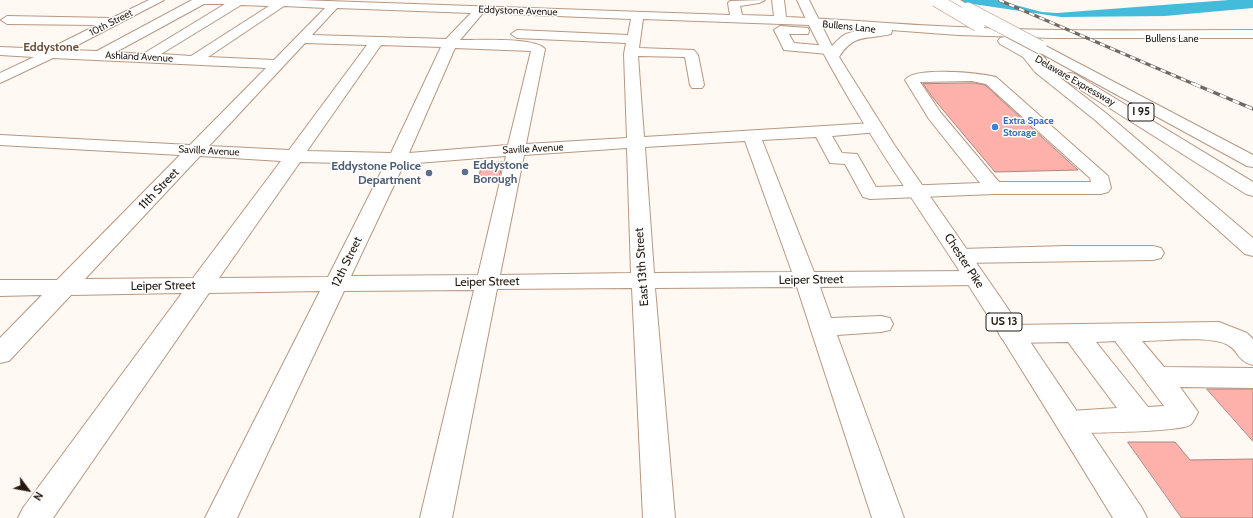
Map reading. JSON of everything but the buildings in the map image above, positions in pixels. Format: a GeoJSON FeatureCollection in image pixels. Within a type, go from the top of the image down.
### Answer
{"type":"FeatureCollection","features":[{"type":"Feature","properties":{"kind":"main road","name":"10th Street"},"geometry":{"type":"LineString","coordinates":[[0,79],[158,0]]}},
{"type":"Feature","properties":{"kind":"main road","name":"Eddystone Avenue"},"geometry":{"type":"LineString","coordinates":[[198,0],[334,5],[429,4],[480,10],[533,12],[612,10],[638,16],[673,11],[816,28]]}},
{"type":"Feature","properties":{"kind":"main road"},"geometry":{"type":"LineString","coordinates":[[101,55],[202,0]]}},
{"type":"Feature","properties":{"kind":"main road"},"geometry":{"type":"LineString","coordinates":[[533,12],[537,0]]}},
{"type":"Feature","properties":{"kind":"main road"},"geometry":{"type":"LineString","coordinates":[[737,19],[734,3],[759,0]]}},
{"type":"Feature","properties":{"kind":"main road"},"geometry":{"type":"LineString","coordinates":[[778,0],[780,24],[789,47],[830,54],[848,38],[864,33],[886,31]]}},
{"type":"Feature","properties":{"kind":"main road","name":"Chester Pike"},"geometry":{"type":"LineString","coordinates":[[803,0],[830,54],[873,128],[961,256],[1131,518]]}},
{"type":"Feature","properties":{"kind":"main road","name":"Delaware Expressway"},"geometry":{"type":"LineString","coordinates":[[936,0],[1028,49],[1253,178]]}},
{"type":"Feature","properties":{"kind":"main road","name":"Delaware Expressway"},"geometry":{"type":"LineString","coordinates":[[951,0],[968,9],[1084,85],[1253,190]]}},
{"type":"Feature","properties":{"kind":"main road"},"geometry":{"type":"LineString","coordinates":[[147,57],[239,1]]}},
{"type":"Feature","properties":{"kind":"main road"},"geometry":{"type":"LineString","coordinates":[[194,60],[281,3]]}},
{"type":"Feature","properties":{"kind":"main road","name":"11th Street"},"geometry":{"type":"LineString","coordinates":[[0,354],[196,151],[334,5]]}},
{"type":"Feature","properties":{"kind":"main road","name":"12th Street"},"geometry":{"type":"LineString","coordinates":[[221,518],[336,285],[455,38],[480,10]]}},
{"type":"Feature","properties":{"kind":"main road","name":"East 13th Street"},"geometry":{"type":"LineString","coordinates":[[638,16],[632,45],[635,144],[659,518]]}},
{"type":"Feature","properties":{"kind":"main road"},"geometry":{"type":"LineString","coordinates":[[7,20],[113,22]]}},
{"type":"Feature","properties":{"kind":"main road"},"geometry":{"type":"LineString","coordinates":[[20,32],[46,20]]}},
{"type":"Feature","properties":{"kind":"main road","name":"Bullens Lane"},"geometry":{"type":"LineString","coordinates":[[816,28],[837,27],[886,31],[1048,38],[1253,39]]}},
{"type":"Feature","properties":{"kind":"main road","name":"Bullens Lane"},"geometry":{"type":"LineString","coordinates":[[816,28],[1054,34],[1253,34]]}},
{"type":"Feature","properties":{"kind":"main road"},"geometry":{"type":"LineString","coordinates":[[302,39],[377,41],[455,38],[632,45],[689,53],[692,55],[697,84]]}},
{"type":"Feature","properties":{"kind":"main road"},"geometry":{"type":"LineString","coordinates":[[436,518],[538,49],[530,46],[455,38]]}},
{"type":"Feature","properties":{"kind":"main road"},"geometry":{"type":"LineString","coordinates":[[34,518],[377,41]]}},
{"type":"Feature","properties":{"kind":"main road"},"geometry":{"type":"LineString","coordinates":[[1028,49],[1253,162]]}},
{"type":"Feature","properties":{"kind":"main road"},"geometry":{"type":"LineString","coordinates":[[1028,49],[1040,69],[1101,117],[1253,249]]}},
{"type":"Feature","properties":{"kind":"main road","name":"Ashland Avenue"},"geometry":{"type":"LineString","coordinates":[[0,51],[278,64]]}},
{"type":"Feature","properties":{"kind":"main road"},"geometry":{"type":"LineString","coordinates":[[822,132],[836,159],[851,158],[870,193],[994,188],[1101,188],[1100,176],[991,80],[972,77],[920,77],[912,80],[935,116],[994,188]]}},
{"type":"Feature","properties":{"kind":"main road","name":"Saville Avenue"},"geometry":{"type":"LineString","coordinates":[[0,140],[293,156],[397,159],[516,150],[635,144],[873,128]]}},
{"type":"Feature","properties":{"kind":"main road"},"geometry":{"type":"LineString","coordinates":[[752,136],[806,280],[888,518]]}},
{"type":"Feature","properties":{"kind":"main road"},"geometry":{"type":"LineString","coordinates":[[961,256],[1066,253],[1153,253]]}},
{"type":"Feature","properties":{"kind":"main road","name":"Leiper Street"},"geometry":{"type":"LineString","coordinates":[[0,288],[975,278]]}},
{"type":"Feature","properties":{"kind":"main road"},"geometry":{"type":"LineString","coordinates":[[821,327],[881,324]]}},
{"type":"Feature","properties":{"kind":"main road"},"geometry":{"type":"LineString","coordinates":[[1012,334],[1219,330],[1238,339],[1253,356]]}},
{"type":"Feature","properties":{"kind":"main road"},"geometry":{"type":"LineString","coordinates":[[1070,422],[1142,420],[1180,417],[1184,412],[1121,332]]}},
{"type":"Feature","properties":{"kind":"main road"},"geometry":{"type":"LineString","coordinates":[[1075,333],[1142,420]]}},
{"type":"Feature","properties":{"kind":"main road"},"geometry":{"type":"LineString","coordinates":[[1157,377],[1253,378]]}},
{"type":"Feature","properties":{"kind":"water"},"geometry":{"type":"Polygon","coordinates":[[[946,0],[996,0],[1042,12],[1057,13],[1229,0],[1253,0],[1253,8],[1165,16],[1061,17],[946,0]]]}},
{"type":"Feature","properties":{"kind":"railway"},"geometry":{"type":"LineString","coordinates":[[999,0],[1196,85]]}},
{"type":"Feature","properties":{"kind":"railway"},"geometry":{"type":"LineString","coordinates":[[1194,84],[1253,109]]}},
{"type":"Feature","properties":{"kind":"place","name":"Extra Space Storage"},"geometry":{"type":"Point","coordinates":[995,127]}},
{"type":"Feature","properties":{"kind":"place","name":"Eddystone Borough"},"geometry":{"type":"Point","coordinates":[465,172]}},
{"type":"Feature","properties":{"kind":"place","name":"Eddystone Police Department"},"geometry":{"type":"Point","coordinates":[429,173]}},
{"type":"Feature","properties":{"kind":"district","name":"Eddystone"},"geometry":{"type":"Point","coordinates":[51,47]}}]}
